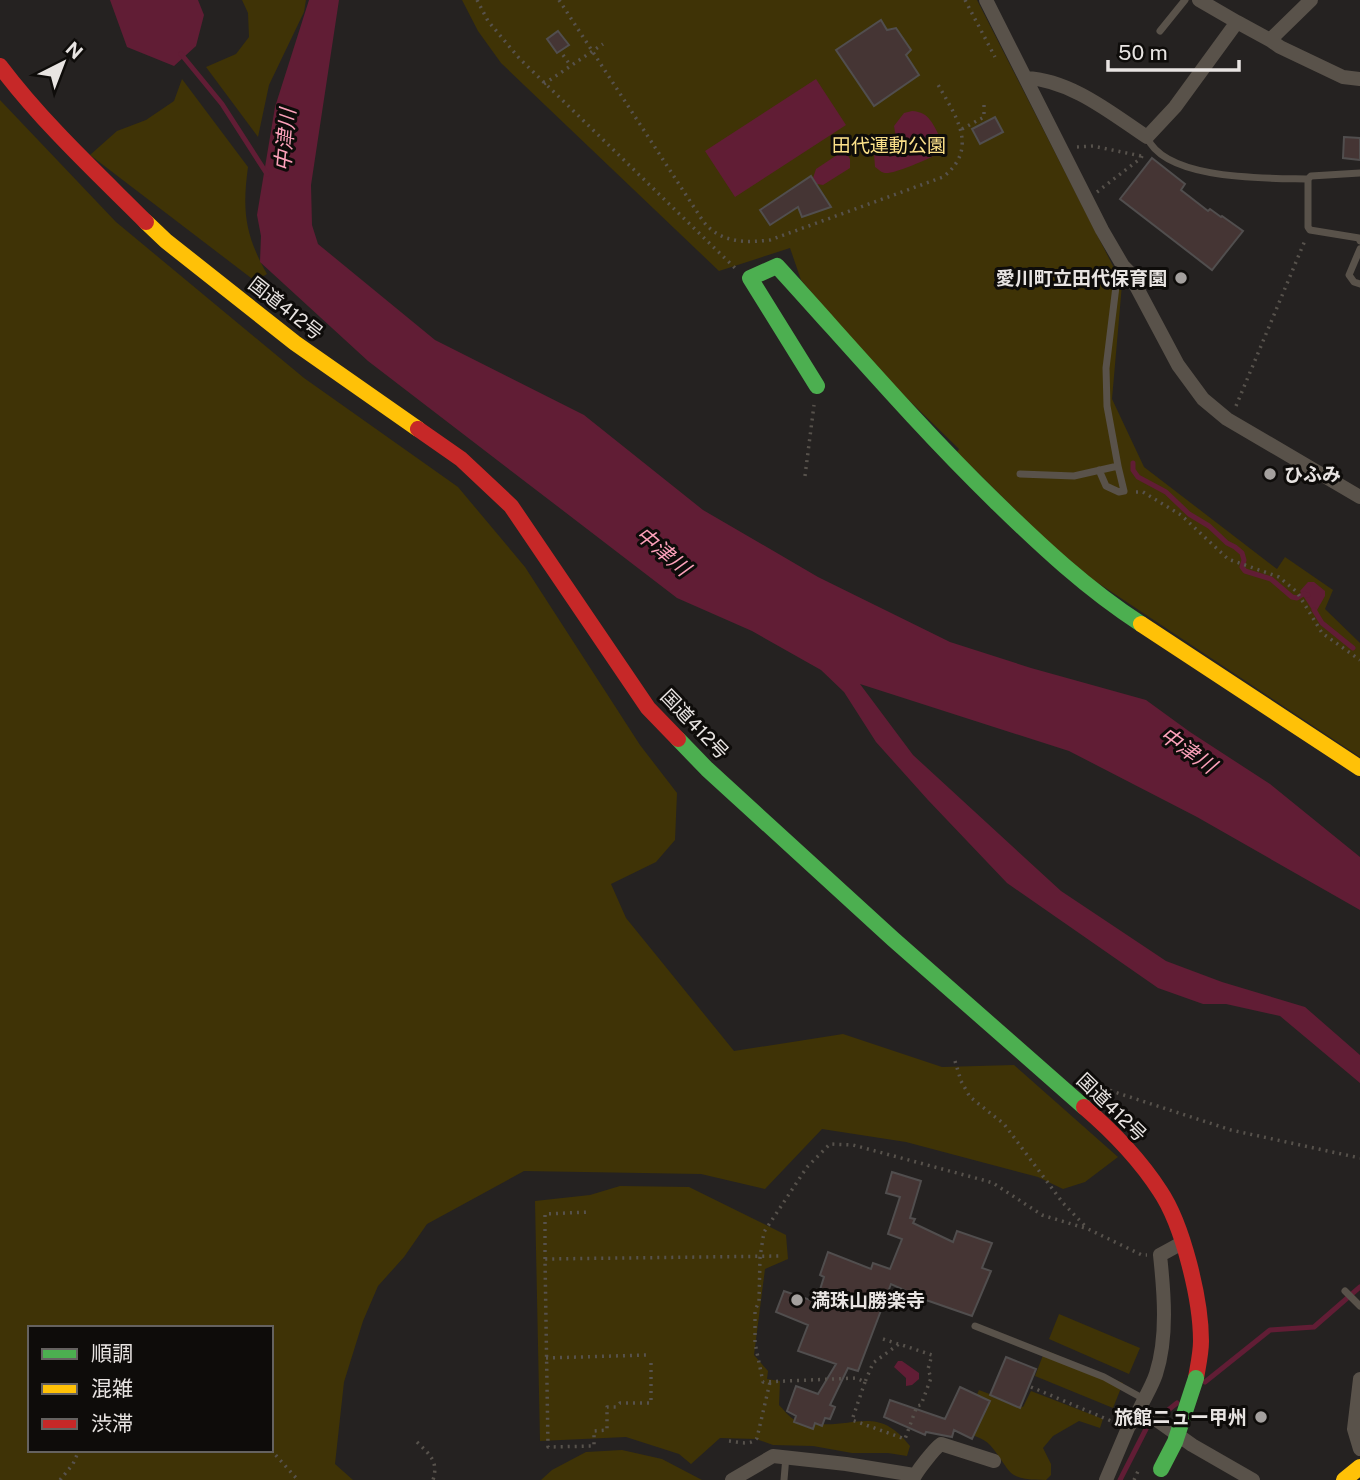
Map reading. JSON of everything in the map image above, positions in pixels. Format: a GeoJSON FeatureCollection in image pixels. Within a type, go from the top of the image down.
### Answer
{"type":"FeatureCollection","features":[{"type":"Feature","properties":{"kind":"main road","name":"国道412号"},"geometry":{"type":"LineString","coordinates":[[0,66],[19,92],[80,157],[166,241],[295,343],[461,459],[511,506],[648,708],[727,787],[893,939],[1102,1122],[1138,1163],[1161,1192],[1182,1243],[1195,1290],[1201,1341],[1196,1378],[1175,1443],[1158,1474]]}},
{"type":"Feature","properties":{"kind":"main road"},"geometry":{"type":"LineString","coordinates":[[817,386],[750,278],[777,266],[954,461],[1050,555],[1110,604],[1360,768]]}},
{"type":"Feature","properties":{"kind":"main road"},"geometry":{"type":"LineString","coordinates":[[1344,1480],[1360,1467]]}},
{"type":"Feature","properties":{"kind":"street"},"geometry":{"type":"LineString","coordinates":[[986,0],[1123,266],[1178,365],[1203,399],[1230,421],[1360,498]]}},
{"type":"Feature","properties":{"kind":"street"},"geometry":{"type":"LineString","coordinates":[[1199,0],[1280,47],[1343,77],[1360,79]]}},
{"type":"Feature","properties":{"kind":"street"},"geometry":{"type":"LineString","coordinates":[[1270,40],[1311,0]]}},
{"type":"Feature","properties":{"kind":"street"},"geometry":{"type":"LineString","coordinates":[[1026,78],[1044,79],[1103,107],[1149,142],[1237,22]]}},
{"type":"Feature","properties":{"kind":"street"},"geometry":{"type":"LineString","coordinates":[[1106,1480],[1128,1428],[1143,1406],[1156,1373],[1162,1345],[1163,1282],[1160,1255],[1182,1243]]}},
{"type":"Feature","properties":{"kind":"street"},"geometry":{"type":"LineString","coordinates":[[1360,1378],[1354,1429],[1360,1449]]}},
{"type":"Feature","properties":{"kind":"street"},"geometry":{"type":"LineString","coordinates":[[1143,1406],[1192,1445],[1253,1480]]}},
{"type":"Feature","properties":{"kind":"street"},"geometry":{"type":"LineString","coordinates":[[732,1480],[773,1456],[913,1477],[928,1460],[934,1448],[941,1444],[995,1461]]}},
{"type":"Feature","properties":{"kind":"lane"},"geometry":{"type":"LineString","coordinates":[[1160,31],[1185,0]]}},
{"type":"Feature","properties":{"kind":"lane"},"geometry":{"type":"LineString","coordinates":[[1149,142],[1179,166],[1200,171],[1308,179],[1311,176],[1360,173]]}},
{"type":"Feature","properties":{"kind":"lane"},"geometry":{"type":"LineString","coordinates":[[1308,179],[1310,230],[1359,238],[1360,241]]}},
{"type":"Feature","properties":{"kind":"lane"},"geometry":{"type":"LineString","coordinates":[[1360,249],[1349,275],[1354,282],[1360,284]]}},
{"type":"Feature","properties":{"kind":"lane"},"geometry":{"type":"LineString","coordinates":[[1098,470],[1105,486],[1119,492],[1124,491],[1107,406],[1106,368],[1118,270],[1123,266]]}},
{"type":"Feature","properties":{"kind":"lane"},"geometry":{"type":"LineString","coordinates":[[1020,474],[1074,476],[1118,466]]}},
{"type":"Feature","properties":{"kind":"lane"},"geometry":{"type":"LineString","coordinates":[[1345,1292],[1360,1307]]}},
{"type":"Feature","properties":{"kind":"lane"},"geometry":{"type":"LineString","coordinates":[[975,1326],[1104,1377],[1143,1406]]}},
{"type":"Feature","properties":{"kind":"lane"},"geometry":{"type":"LineString","coordinates":[[784,1480],[786,1456]]}},
{"type":"Feature","properties":{"kind":"path"},"geometry":{"type":"LineString","coordinates":[[477,0],[503,41],[544,84],[738,271],[750,278]]}},
{"type":"Feature","properties":{"kind":"path"},"geometry":{"type":"LineString","coordinates":[[559,0],[703,221],[715,232],[734,241],[770,240],[943,177],[961,152],[962,129],[936,81]]}},
{"type":"Feature","properties":{"kind":"path"},"geometry":{"type":"LineString","coordinates":[[965,0],[998,62]]}},
{"type":"Feature","properties":{"kind":"path"},"geometry":{"type":"LineString","coordinates":[[544,84],[603,44]]}},
{"type":"Feature","properties":{"kind":"path"},"geometry":{"type":"LineString","coordinates":[[563,55],[571,66]]}},
{"type":"Feature","properties":{"kind":"path"},"geometry":{"type":"LineString","coordinates":[[962,129],[984,117],[984,102]]}},
{"type":"Feature","properties":{"kind":"path"},"geometry":{"type":"LineString","coordinates":[[1087,199],[1141,158],[1149,142]]}},
{"type":"Feature","properties":{"kind":"path"},"geometry":{"type":"LineString","coordinates":[[1064,153],[1078,146],[1093,146],[1141,156]]}},
{"type":"Feature","properties":{"kind":"path"},"geometry":{"type":"LineString","coordinates":[[695,229],[703,221]]}},
{"type":"Feature","properties":{"kind":"path"},"geometry":{"type":"LineString","coordinates":[[1230,421],[1310,230]]}},
{"type":"Feature","properties":{"kind":"path"},"geometry":{"type":"LineString","coordinates":[[707,241],[715,232]]}},
{"type":"Feature","properties":{"kind":"path"},"geometry":{"type":"LineString","coordinates":[[805,476],[817,386]]}},
{"type":"Feature","properties":{"kind":"path"},"geometry":{"type":"LineString","coordinates":[[1124,491],[1127,494],[1143,492],[1181,515],[1228,559],[1279,577],[1297,592],[1322,633],[1360,660]]}},
{"type":"Feature","properties":{"kind":"path"},"geometry":{"type":"LineString","coordinates":[[955,1061],[961,1081],[970,1097],[1004,1124],[1063,1203],[1088,1229]]}},
{"type":"Feature","properties":{"kind":"path"},"geometry":{"type":"LineString","coordinates":[[1072,1095],[1084,1084],[1093,1084],[1185,1117],[1231,1130],[1360,1158]]}},
{"type":"Feature","properties":{"kind":"path"},"geometry":{"type":"LineString","coordinates":[[865,1382],[856,1378],[763,1382],[755,1343],[755,1310],[759,1302],[760,1257],[764,1232],[807,1167],[830,1144],[853,1144],[993,1183],[1042,1215],[1088,1229],[1142,1255],[1160,1255]]}},
{"type":"Feature","properties":{"kind":"path"},"geometry":{"type":"LineString","coordinates":[[589,1212],[545,1214],[548,1447],[594,1446],[594,1431],[607,1430],[607,1407],[651,1403],[651,1363]]}},
{"type":"Feature","properties":{"kind":"path"},"geometry":{"type":"LineString","coordinates":[[545,1259],[781,1256]]}},
{"type":"Feature","properties":{"kind":"path"},"geometry":{"type":"LineString","coordinates":[[883,1339],[932,1354],[928,1369],[931,1378],[905,1440],[852,1420],[873,1363],[899,1344]]}},
{"type":"Feature","properties":{"kind":"path"},"geometry":{"type":"LineString","coordinates":[[546,1358],[646,1355]]}},
{"type":"Feature","properties":{"kind":"path"},"geometry":{"type":"LineString","coordinates":[[729,1441],[747,1443],[754,1442],[757,1438],[770,1382]]}},
{"type":"Feature","properties":{"kind":"path"},"geometry":{"type":"LineString","coordinates":[[1031,1387],[1108,1420]]}},
{"type":"Feature","properties":{"kind":"path"},"geometry":{"type":"LineString","coordinates":[[417,1442],[434,1458],[436,1470],[433,1480]]}},
{"type":"Feature","properties":{"kind":"path"},"geometry":{"type":"LineString","coordinates":[[60,1480],[73,1464],[78,1452]]}},
{"type":"Feature","properties":{"kind":"path"},"geometry":{"type":"LineString","coordinates":[[273,1452],[298,1480]]}},
{"type":"Feature","properties":{"kind":"green space"},"geometry":{"type":"Polygon","coordinates":[[[242,0],[306,0],[304,12],[269,85],[258,137],[206,67],[236,54],[249,37],[248,13],[242,0]]]}},
{"type":"Feature","properties":{"kind":"green space","name":"田代運動公園"},"geometry":{"type":"Polygon","coordinates":[[[462,0],[977,0],[1113,266],[1123,273],[1112,399],[1144,467],[1277,569],[1285,557],[1333,590],[1325,609],[1360,643],[1360,757],[1092,579],[1046,540],[880,372],[801,280],[790,248],[719,271],[501,63],[478,31],[462,0]]]}},
{"type":"Feature","properties":{"kind":"green space"},"geometry":{"type":"Polygon","coordinates":[[[182,79],[248,167],[245,197],[247,222],[254,247],[267,274],[255,281],[90,155],[117,131],[146,120],[174,101],[182,79]]]}},
{"type":"Feature","properties":{"kind":"green space"},"geometry":{"type":"Polygon","coordinates":[[[0,100],[116,222],[304,378],[458,487],[525,567],[640,745],[677,793],[675,840],[656,862],[611,884],[626,918],[734,1051],[843,1034],[942,1067],[1014,1065],[1118,1157],[1085,1182],[1063,1189],[1038,1177],[906,1142],[822,1129],[765,1189],[701,1174],[524,1171],[427,1224],[404,1257],[378,1286],[363,1321],[344,1382],[335,1464],[353,1480],[0,1480],[0,100]]]}},
{"type":"Feature","properties":{"kind":"green space"},"geometry":{"type":"Polygon","coordinates":[[[620,1186],[689,1187],[786,1235],[788,1259],[765,1269],[754,1355],[768,1371],[767,1379],[780,1381],[779,1405],[791,1417],[801,1422],[826,1424],[864,1421],[887,1425],[910,1446],[907,1456],[852,1453],[813,1446],[773,1445],[756,1439],[720,1438],[691,1464],[679,1454],[626,1437],[540,1441],[535,1201],[590,1195],[620,1186]]]}},
{"type":"Feature","properties":{"kind":"green space"},"geometry":{"type":"Polygon","coordinates":[[[1059,1314],[1140,1348],[1129,1374],[1049,1339],[1059,1314]]]}},
{"type":"Feature","properties":{"kind":"green space"},"geometry":{"type":"Polygon","coordinates":[[[1045,1350],[1123,1383],[1113,1408],[1035,1376],[1045,1350]]]}},
{"type":"Feature","properties":{"kind":"green space"},"geometry":{"type":"Polygon","coordinates":[[[979,1390],[1023,1407],[1031,1391],[1103,1419],[1100,1428],[1079,1421],[1053,1436],[1043,1448],[1051,1464],[1051,1475],[1046,1480],[1023,1478],[1011,1473],[987,1443],[960,1430],[979,1390]]]}},
{"type":"Feature","properties":{"kind":"green space"},"geometry":{"type":"Polygon","coordinates":[[[622,1450],[662,1459],[702,1480],[541,1480],[552,1470],[586,1452],[622,1450]]]}},
{"type":"Feature","properties":{"kind":"water"},"geometry":{"type":"Polygon","coordinates":[[[110,0],[198,0],[204,15],[196,46],[174,66],[127,47],[110,0]]]}},
{"type":"Feature","properties":{"kind":"water","name":"中津川"},"geometry":{"type":"Polygon","coordinates":[[[309,0],[339,0],[311,185],[312,225],[318,244],[435,340],[584,415],[703,510],[818,577],[950,642],[1146,700],[1270,784],[1360,857],[1360,910],[1197,817],[1069,751],[860,684],[913,755],[1061,891],[1166,961],[1222,982],[1305,1007],[1360,1055],[1360,1083],[1280,1016],[1226,1004],[1203,1004],[1158,988],[1007,883],[876,742],[844,692],[821,670],[752,631],[677,598],[368,361],[260,262],[261,236],[257,215],[275,107],[309,0]]]}},
{"type":"Feature","properties":{"kind":"water"},"geometry":{"type":"Polygon","coordinates":[[[816,79],[846,125],[735,197],[705,151],[816,79]]]}},
{"type":"Feature","properties":{"kind":"water"},"geometry":{"type":"Polygon","coordinates":[[[912,111],[923,114],[930,120],[941,139],[940,145],[932,157],[889,173],[883,172],[875,167],[874,153],[884,144],[897,144],[894,126],[904,113],[912,111]]]}},
{"type":"Feature","properties":{"kind":"water"},"geometry":{"type":"Polygon","coordinates":[[[840,153],[847,154],[850,168],[823,185],[817,184],[813,178],[816,169],[840,153]]]}},
{"type":"Feature","properties":{"kind":"water"},"geometry":{"type":"Polygon","coordinates":[[[1308,582],[1314,582],[1325,591],[1317,610],[1319,614],[1316,616],[1300,591],[1308,582]]]}},
{"type":"Feature","properties":{"kind":"water"},"geometry":{"type":"Polygon","coordinates":[[[898,1361],[919,1373],[919,1379],[912,1385],[906,1386],[906,1378],[894,1367],[898,1361]]]}},
{"type":"Feature","properties":{"kind":"building"},"geometry":{"type":"Polygon","coordinates":[[[881,20],[887,30],[896,28],[911,50],[906,55],[919,75],[874,106],[836,50],[881,20]]]}},
{"type":"Feature","properties":{"kind":"building"},"geometry":{"type":"Polygon","coordinates":[[[558,31],[569,45],[557,53],[547,39],[558,31]]]}},
{"type":"Feature","properties":{"kind":"building"},"geometry":{"type":"Polygon","coordinates":[[[995,117],[1003,132],[980,144],[972,129],[995,117]]]}},
{"type":"Feature","properties":{"kind":"building"},"geometry":{"type":"Polygon","coordinates":[[[1344,137],[1360,138],[1360,160],[1343,158],[1344,137]]]}},
{"type":"Feature","properties":{"kind":"building"},"geometry":{"type":"Polygon","coordinates":[[[1152,158],[1185,184],[1181,190],[1208,211],[1210,209],[1243,231],[1212,270],[1120,199],[1152,158]]]}},
{"type":"Feature","properties":{"kind":"building"},"geometry":{"type":"Polygon","coordinates":[[[811,176],[831,207],[802,217],[798,207],[770,225],[760,210],[811,176]]]}},
{"type":"Feature","properties":{"kind":"building"},"geometry":{"type":"Polygon","coordinates":[[[892,1172],[921,1181],[910,1218],[915,1219],[913,1223],[953,1242],[957,1231],[992,1243],[982,1268],[991,1271],[972,1316],[891,1284],[858,1371],[848,1368],[830,1405],[835,1407],[830,1419],[825,1418],[822,1426],[815,1423],[813,1429],[794,1422],[796,1416],[787,1411],[796,1386],[818,1394],[836,1364],[798,1351],[808,1325],[776,1312],[784,1291],[816,1302],[824,1277],[820,1275],[828,1252],[871,1269],[873,1263],[890,1269],[902,1239],[888,1234],[900,1197],[886,1193],[892,1172]]]}},
{"type":"Feature","properties":{"kind":"building"},"geometry":{"type":"Polygon","coordinates":[[[1006,1357],[1036,1369],[1020,1408],[990,1395],[1006,1357]]]}},
{"type":"Feature","properties":{"kind":"building"},"geometry":{"type":"Polygon","coordinates":[[[960,1387],[990,1401],[972,1439],[954,1430],[952,1437],[926,1432],[925,1435],[884,1417],[890,1400],[945,1419],[960,1387]]]}},
{"type":"Feature","properties":{"kind":"waterway","name":"中津川"},"geometry":{"type":"LineString","coordinates":[[181,54],[222,104],[267,174]]}},
{"type":"Feature","properties":{"kind":"waterway"},"geometry":{"type":"LineString","coordinates":[[1133,463],[1133,470],[1138,477],[1166,492],[1189,514],[1209,526],[1242,553],[1242,567],[1245,571],[1271,579],[1292,597],[1308,595]]}},
{"type":"Feature","properties":{"kind":"waterway"},"geometry":{"type":"LineString","coordinates":[[1314,610],[1322,623],[1353,648]]}},
{"type":"Feature","properties":{"kind":"waterway"},"geometry":{"type":"LineString","coordinates":[[1205,1382],[1270,1330],[1314,1327],[1360,1287]]}},
{"type":"Feature","properties":{"kind":"waterway"},"geometry":{"type":"LineString","coordinates":[[1120,1480],[1147,1427],[1177,1403]]}},
{"type":"Feature","properties":{"kind":"traffic: fast"},"geometry":{"type":"LineString","coordinates":[[817,386],[750,278],[777,266],[966,473],[1065,566],[1141,624]]}},
{"type":"Feature","properties":{"kind":"traffic: fast"},"geometry":{"type":"LineString","coordinates":[[678,739],[707,769],[893,939],[1084,1107]]}},
{"type":"Feature","properties":{"kind":"traffic: fast"},"geometry":{"type":"LineString","coordinates":[[1161,1469],[1175,1442],[1196,1378]]}},
{"type":"Feature","properties":{"kind":"traffic: slow"},"geometry":{"type":"LineString","coordinates":[[146,222],[166,241],[295,343],[418,429]]}},
{"type":"Feature","properties":{"kind":"traffic: slow"},"geometry":{"type":"LineString","coordinates":[[1141,624],[1360,768]]}},
{"type":"Feature","properties":{"kind":"traffic: slow"},"geometry":{"type":"LineString","coordinates":[[1344,1480],[1360,1467]]}},
{"type":"Feature","properties":{"kind":"traffic: jam"},"geometry":{"type":"LineString","coordinates":[[0,66],[52,127],[146,222]]}},
{"type":"Feature","properties":{"kind":"traffic: jam"},"geometry":{"type":"LineString","coordinates":[[418,429],[461,459],[511,506],[648,708],[678,739]]}},
{"type":"Feature","properties":{"kind":"traffic: jam"},"geometry":{"type":"LineString","coordinates":[[1084,1107],[1144,1168],[1160,1191],[1176,1223],[1189,1263],[1198,1305],[1201,1341],[1196,1378]]}},
{"type":"Feature","properties":{"kind":"place","name":"愛川町立田代保育園"},"geometry":{"type":"Point","coordinates":[1181,278]}},
{"type":"Feature","properties":{"kind":"place","name":"ひふみ"},"geometry":{"type":"Point","coordinates":[1270,474]}},
{"type":"Feature","properties":{"kind":"place","name":"満珠山勝楽寺"},"geometry":{"type":"Point","coordinates":[797,1300]}},
{"type":"Feature","properties":{"kind":"place","name":"旅館ニュー甲州"},"geometry":{"type":"Point","coordinates":[1261,1417]}}]}
